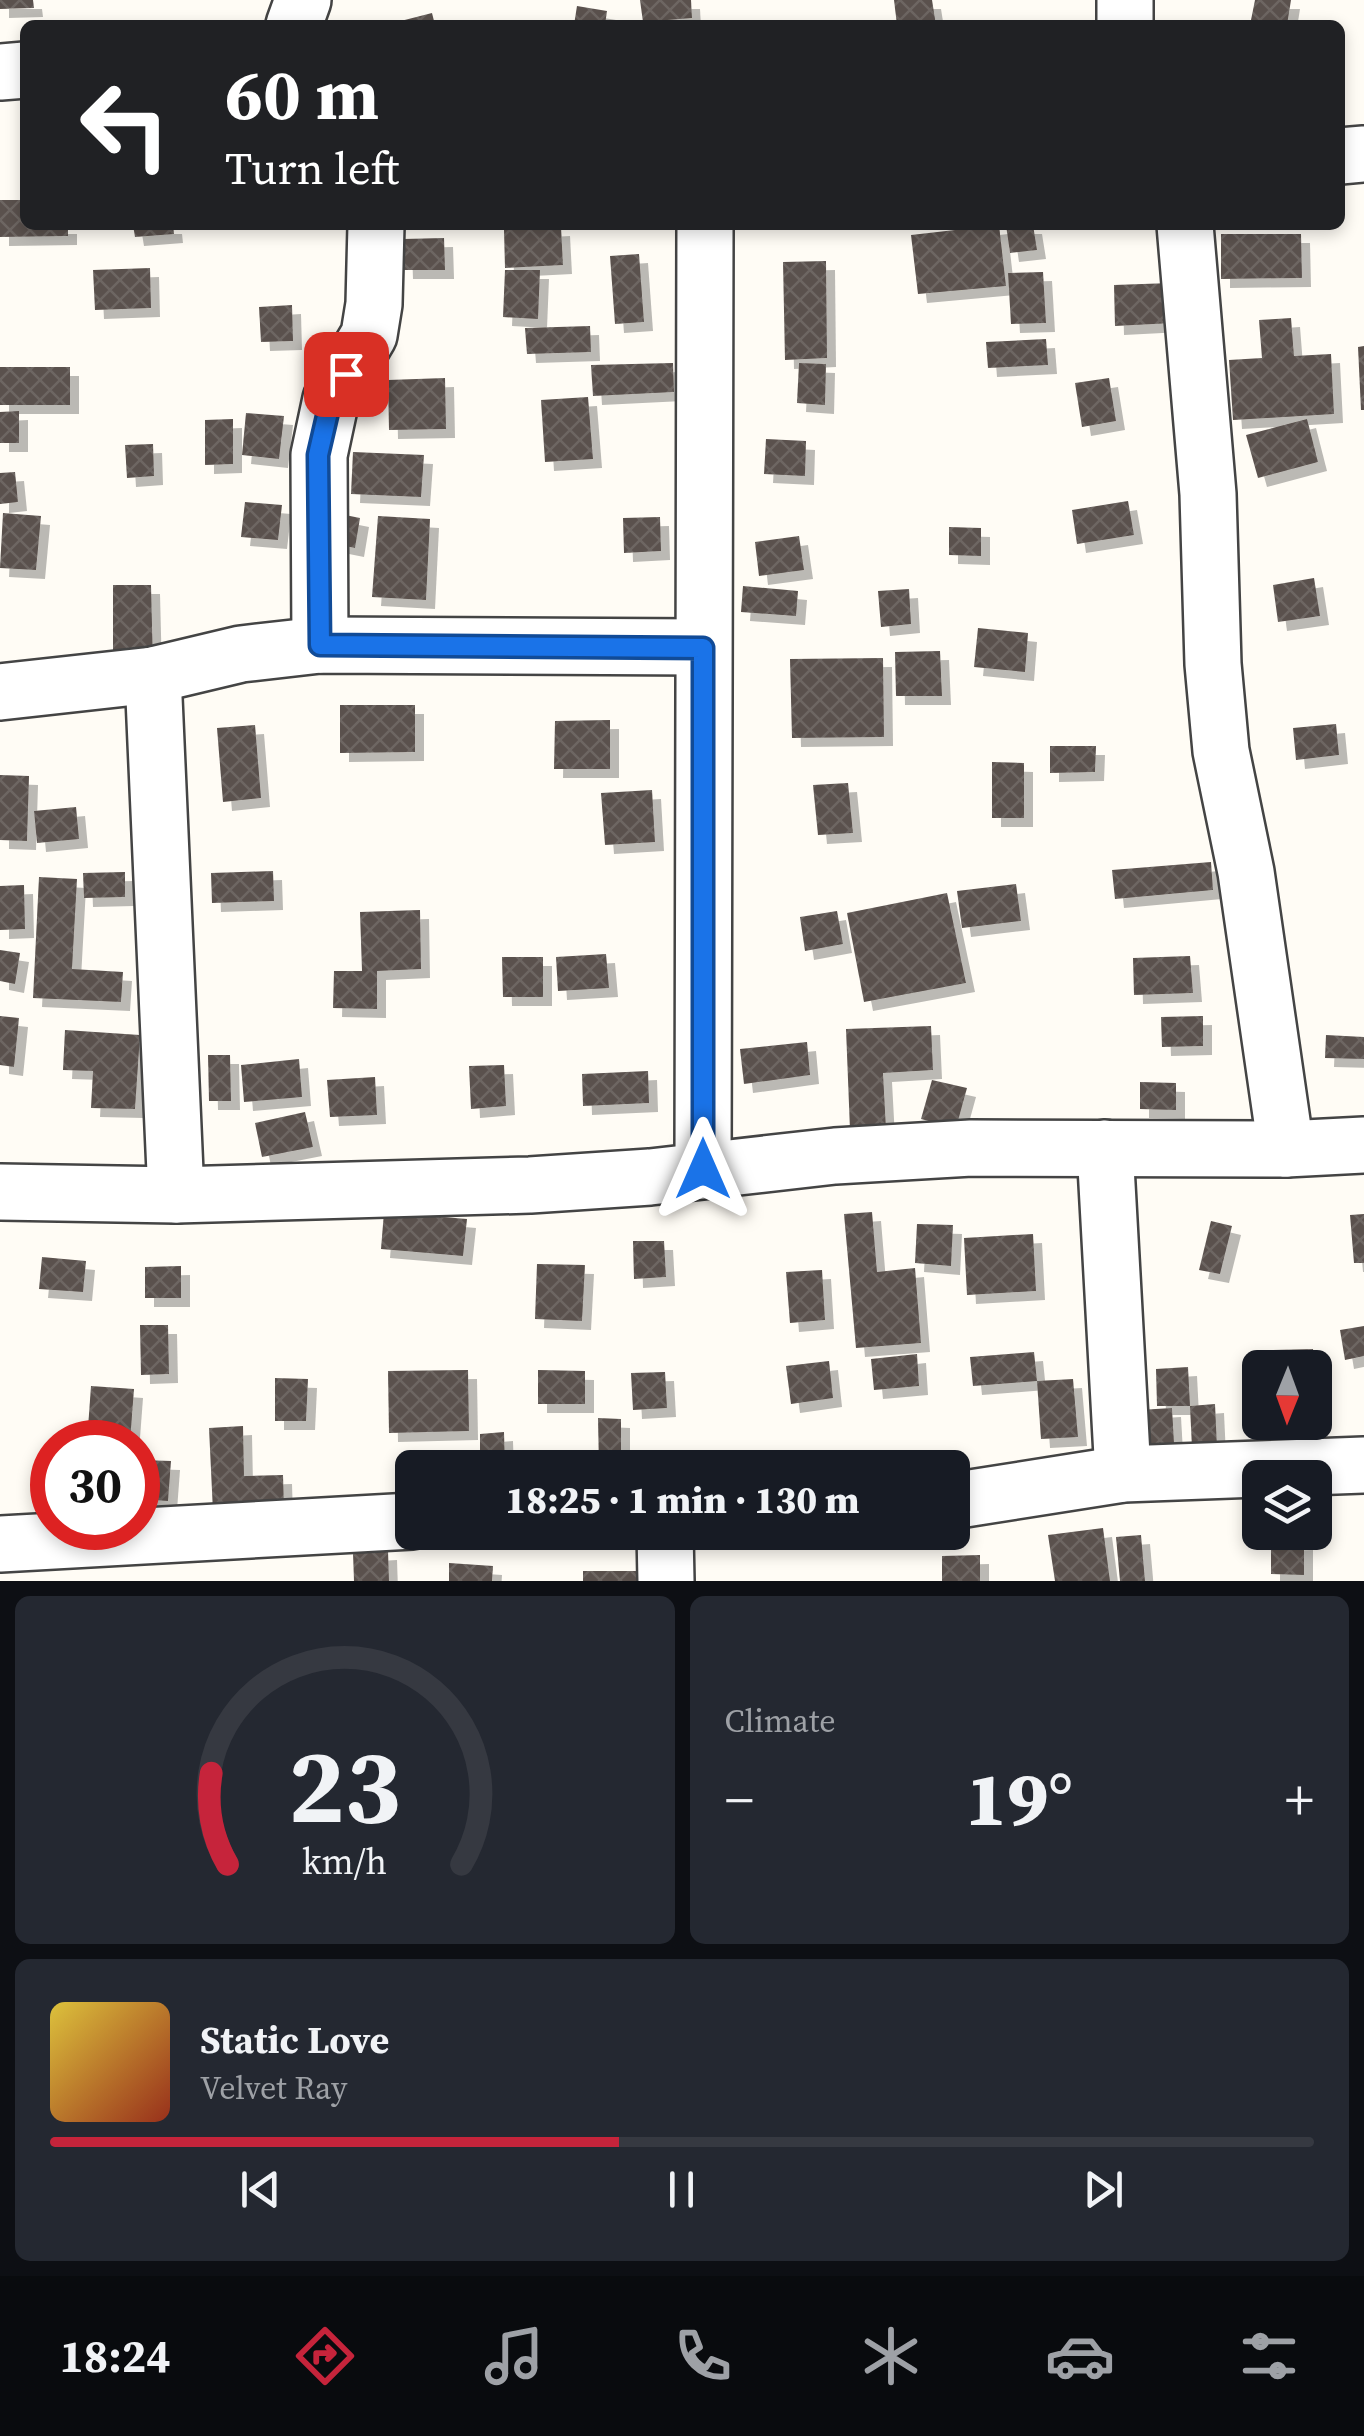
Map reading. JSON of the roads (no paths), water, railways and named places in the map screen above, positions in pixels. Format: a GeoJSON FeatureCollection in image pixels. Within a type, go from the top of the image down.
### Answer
{"type":"FeatureCollection","features":[{"type":"Feature","properties":{"kind":"street"},"geometry":{"type":"LineString","coordinates":[[320,645],[318,455],[331,399],[368,335],[374,304],[376,230]]}},
{"type":"Feature","properties":{"kind":"street"},"geometry":{"type":"LineString","coordinates":[[703,1169],[705,230]]}},
{"type":"Feature","properties":{"kind":"street"},"geometry":{"type":"LineString","coordinates":[[1185,230],[1208,494],[1221,751],[1246,872],[1286,1149]]}},
{"type":"Feature","properties":{"kind":"street"},"geometry":{"type":"LineString","coordinates":[[0,692],[153,675],[241,654],[320,645],[703,648]]}},
{"type":"Feature","properties":{"kind":"street"},"geometry":{"type":"LineString","coordinates":[[153,675],[176,1195]]}},
{"type":"Feature","properties":{"kind":"street"},"geometry":{"type":"LineString","coordinates":[[0,1192],[176,1195],[530,1185],[650,1178],[835,1156],[971,1148],[1286,1149],[1364,1145]]}},
{"type":"Feature","properties":{"kind":"street"},"geometry":{"type":"LineString","coordinates":[[1106,1148],[1123,1474]]}},
{"type":"Feature","properties":{"kind":"street"},"geometry":{"type":"LineString","coordinates":[[970,1497],[1123,1474],[1364,1465]]}},
{"type":"Feature","properties":{"kind":"street"},"geometry":{"type":"LineString","coordinates":[[0,1544],[395,1521]]}},
{"type":"Feature","properties":{"kind":"street"},"geometry":{"type":"LineString","coordinates":[[666,1550],[666,1581]]}}]}
